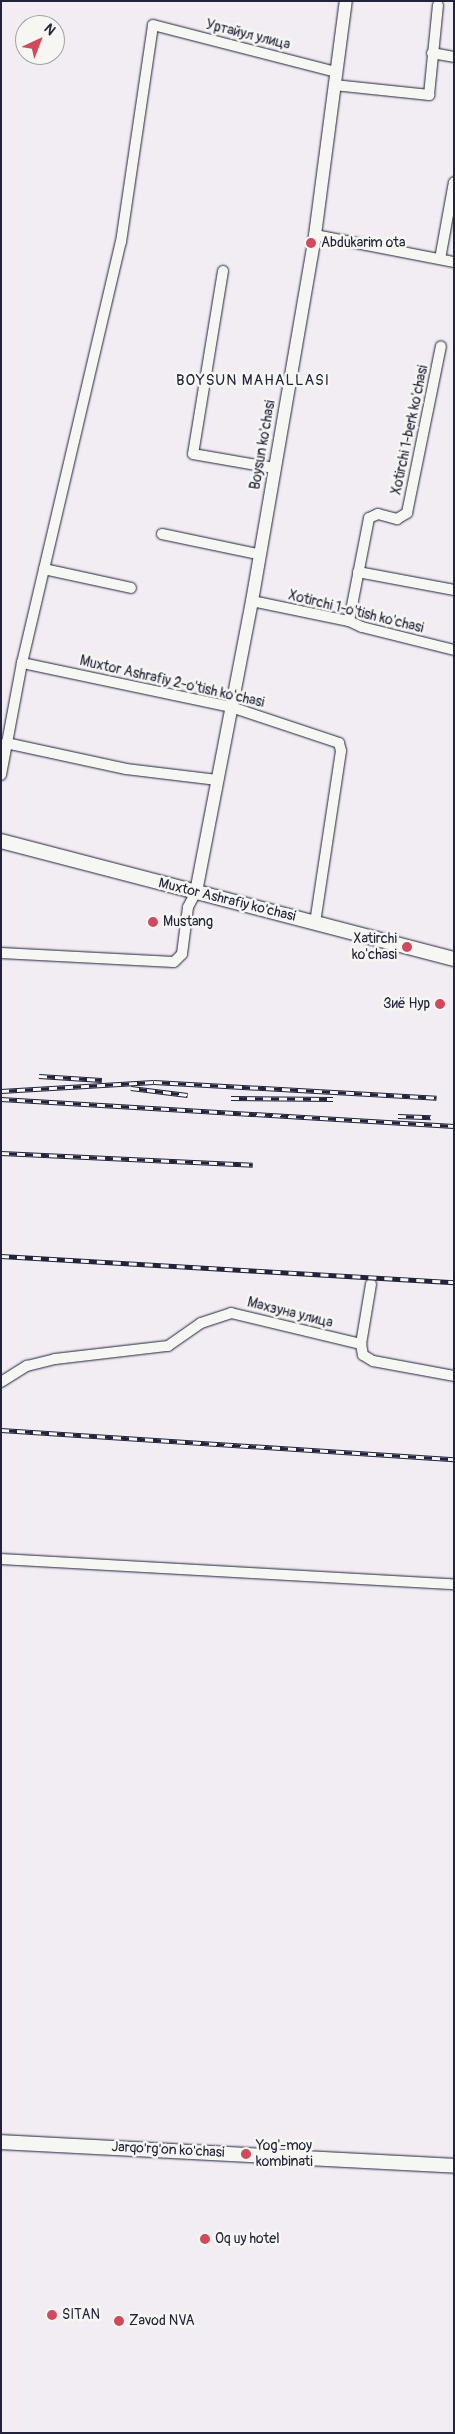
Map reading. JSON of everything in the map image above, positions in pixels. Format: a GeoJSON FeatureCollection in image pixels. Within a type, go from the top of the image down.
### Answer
{"type":"FeatureCollection","features":[{"type":"Feature","properties":{"kind":"main road","name":"Muxtor Ashrafiy ko'chasi"},"geometry":{"type":"LineString","coordinates":[[1,840],[454,959]]}},
{"type":"Feature","properties":{"kind":"main road","name":"Jarqo'rg'on ko'chasi"},"geometry":{"type":"LineString","coordinates":[[1,2134],[454,2158]]}},
{"type":"Feature","properties":{"kind":"main road","name":"Jarqo'rg'on ko'chasi"},"geometry":{"type":"LineString","coordinates":[[1,2142],[454,2166]]}},
{"type":"Feature","properties":{"kind":"street","name":"Boysun ko'chasi"},"geometry":{"type":"LineString","coordinates":[[196,892],[252,601],[258,554],[315,235],[346,1]]}},
{"type":"Feature","properties":{"kind":"street"},"geometry":{"type":"LineString","coordinates":[[334,85],[429,95],[438,5]]}},
{"type":"Feature","properties":{"kind":"street","name":"Уртайул улица"},"geometry":{"type":"LineString","coordinates":[[44,570],[121,242],[153,25],[336,72]]}},
{"type":"Feature","properties":{"kind":"street"},"geometry":{"type":"LineString","coordinates":[[432,53],[454,57]]}},
{"type":"Feature","properties":{"kind":"street"},"geometry":{"type":"LineString","coordinates":[[440,259],[454,182]]}},
{"type":"Feature","properties":{"kind":"street"},"geometry":{"type":"LineString","coordinates":[[315,235],[454,262]]}},
{"type":"Feature","properties":{"kind":"street"},"geometry":{"type":"LineString","coordinates":[[223,271],[193,454],[274,468]]}},
{"type":"Feature","properties":{"kind":"street","name":"Xotirchi 1-berk ko'chasi"},"geometry":{"type":"LineString","coordinates":[[349,621],[372,514],[397,519],[407,513],[441,346]]}},
{"type":"Feature","properties":{"kind":"street"},"geometry":{"type":"LineString","coordinates":[[162,534],[258,554]]}},
{"type":"Feature","properties":{"kind":"street"},"geometry":{"type":"LineString","coordinates":[[1,775],[22,663],[44,570],[130,588]]}},
{"type":"Feature","properties":{"kind":"street"},"geometry":{"type":"LineString","coordinates":[[358,572],[454,590]]}},
{"type":"Feature","properties":{"kind":"street","name":"Xotirchi 1-o'tish ko'chasi"},"geometry":{"type":"LineString","coordinates":[[252,601],[349,621],[362,627],[454,650]]}},
{"type":"Feature","properties":{"kind":"street","name":"Muxtor Ashrafiy 2-o'tish ko'chasi"},"geometry":{"type":"LineString","coordinates":[[22,663],[231,707],[339,743],[341,751],[315,922]]}},
{"type":"Feature","properties":{"kind":"street"},"geometry":{"type":"LineString","coordinates":[[6,743],[126,769],[217,780]]}},
{"type":"Feature","properties":{"kind":"street"},"geometry":{"type":"LineString","coordinates":[[1,953],[174,962],[182,954],[188,907],[196,892]]}},
{"type":"Feature","properties":{"kind":"street"},"geometry":{"type":"LineString","coordinates":[[371,1284],[361,1344],[363,1355],[369,1359],[454,1376]]}},
{"type":"Feature","properties":{"kind":"street","name":"Махзуна улица"},"geometry":{"type":"LineString","coordinates":[[1,1382],[27,1366],[55,1359],[173,1344],[201,1323],[231,1313],[256,1316],[310,1333],[361,1344]]}},
{"type":"Feature","properties":{"kind":"street"},"geometry":{"type":"LineString","coordinates":[[1,1559],[454,1584]]}},
{"type":"Feature","properties":{"kind":"railway"},"geometry":{"type":"LineString","coordinates":[[39,1076],[102,1080]]}},
{"type":"Feature","properties":{"kind":"railway"},"geometry":{"type":"LineString","coordinates":[[1,1091],[154,1082],[437,1098]]}},
{"type":"Feature","properties":{"kind":"railway"},"geometry":{"type":"LineString","coordinates":[[131,1088],[188,1095]]}},
{"type":"Feature","properties":{"kind":"railway"},"geometry":{"type":"LineString","coordinates":[[231,1098],[333,1099]]}},
{"type":"Feature","properties":{"kind":"railway"},"geometry":{"type":"LineString","coordinates":[[1,1099],[454,1126]]}},
{"type":"Feature","properties":{"kind":"railway"},"geometry":{"type":"LineString","coordinates":[[398,1116],[431,1117]]}},
{"type":"Feature","properties":{"kind":"railway"},"geometry":{"type":"LineString","coordinates":[[1,1153],[253,1165]]}},
{"type":"Feature","properties":{"kind":"railway"},"geometry":{"type":"LineString","coordinates":[[1,1256],[454,1282]]}},
{"type":"Feature","properties":{"kind":"railway"},"geometry":{"type":"LineString","coordinates":[[1,1430],[454,1459]]}},
{"type":"Feature","properties":{"kind":"place","name":"Abdukarim ota"},"geometry":{"type":"Point","coordinates":[311,243]}},
{"type":"Feature","properties":{"kind":"place","name":"Mustang"},"geometry":{"type":"Point","coordinates":[153,922]}},
{"type":"Feature","properties":{"kind":"place","name":"Xatirchi ko'chasi"},"geometry":{"type":"Point","coordinates":[407,947]}},
{"type":"Feature","properties":{"kind":"place","name":"Зиё Нур"},"geometry":{"type":"Point","coordinates":[440,1004]}},
{"type":"Feature","properties":{"kind":"place","name":"Yog'-moy kombinati"},"geometry":{"type":"Point","coordinates":[246,2154]}},
{"type":"Feature","properties":{"kind":"place","name":"Oq uy hotel"},"geometry":{"type":"Point","coordinates":[205,2239]}},
{"type":"Feature","properties":{"kind":"place","name":"SITAN"},"geometry":{"type":"Point","coordinates":[52,2315]}},
{"type":"Feature","properties":{"kind":"place","name":"Zavod NVA"},"geometry":{"type":"Point","coordinates":[119,2321]}},
{"type":"Feature","properties":{"kind":"district","name":"BOYSUN MAHALLASI"},"geometry":{"type":"Point","coordinates":[253,381]}}]}
